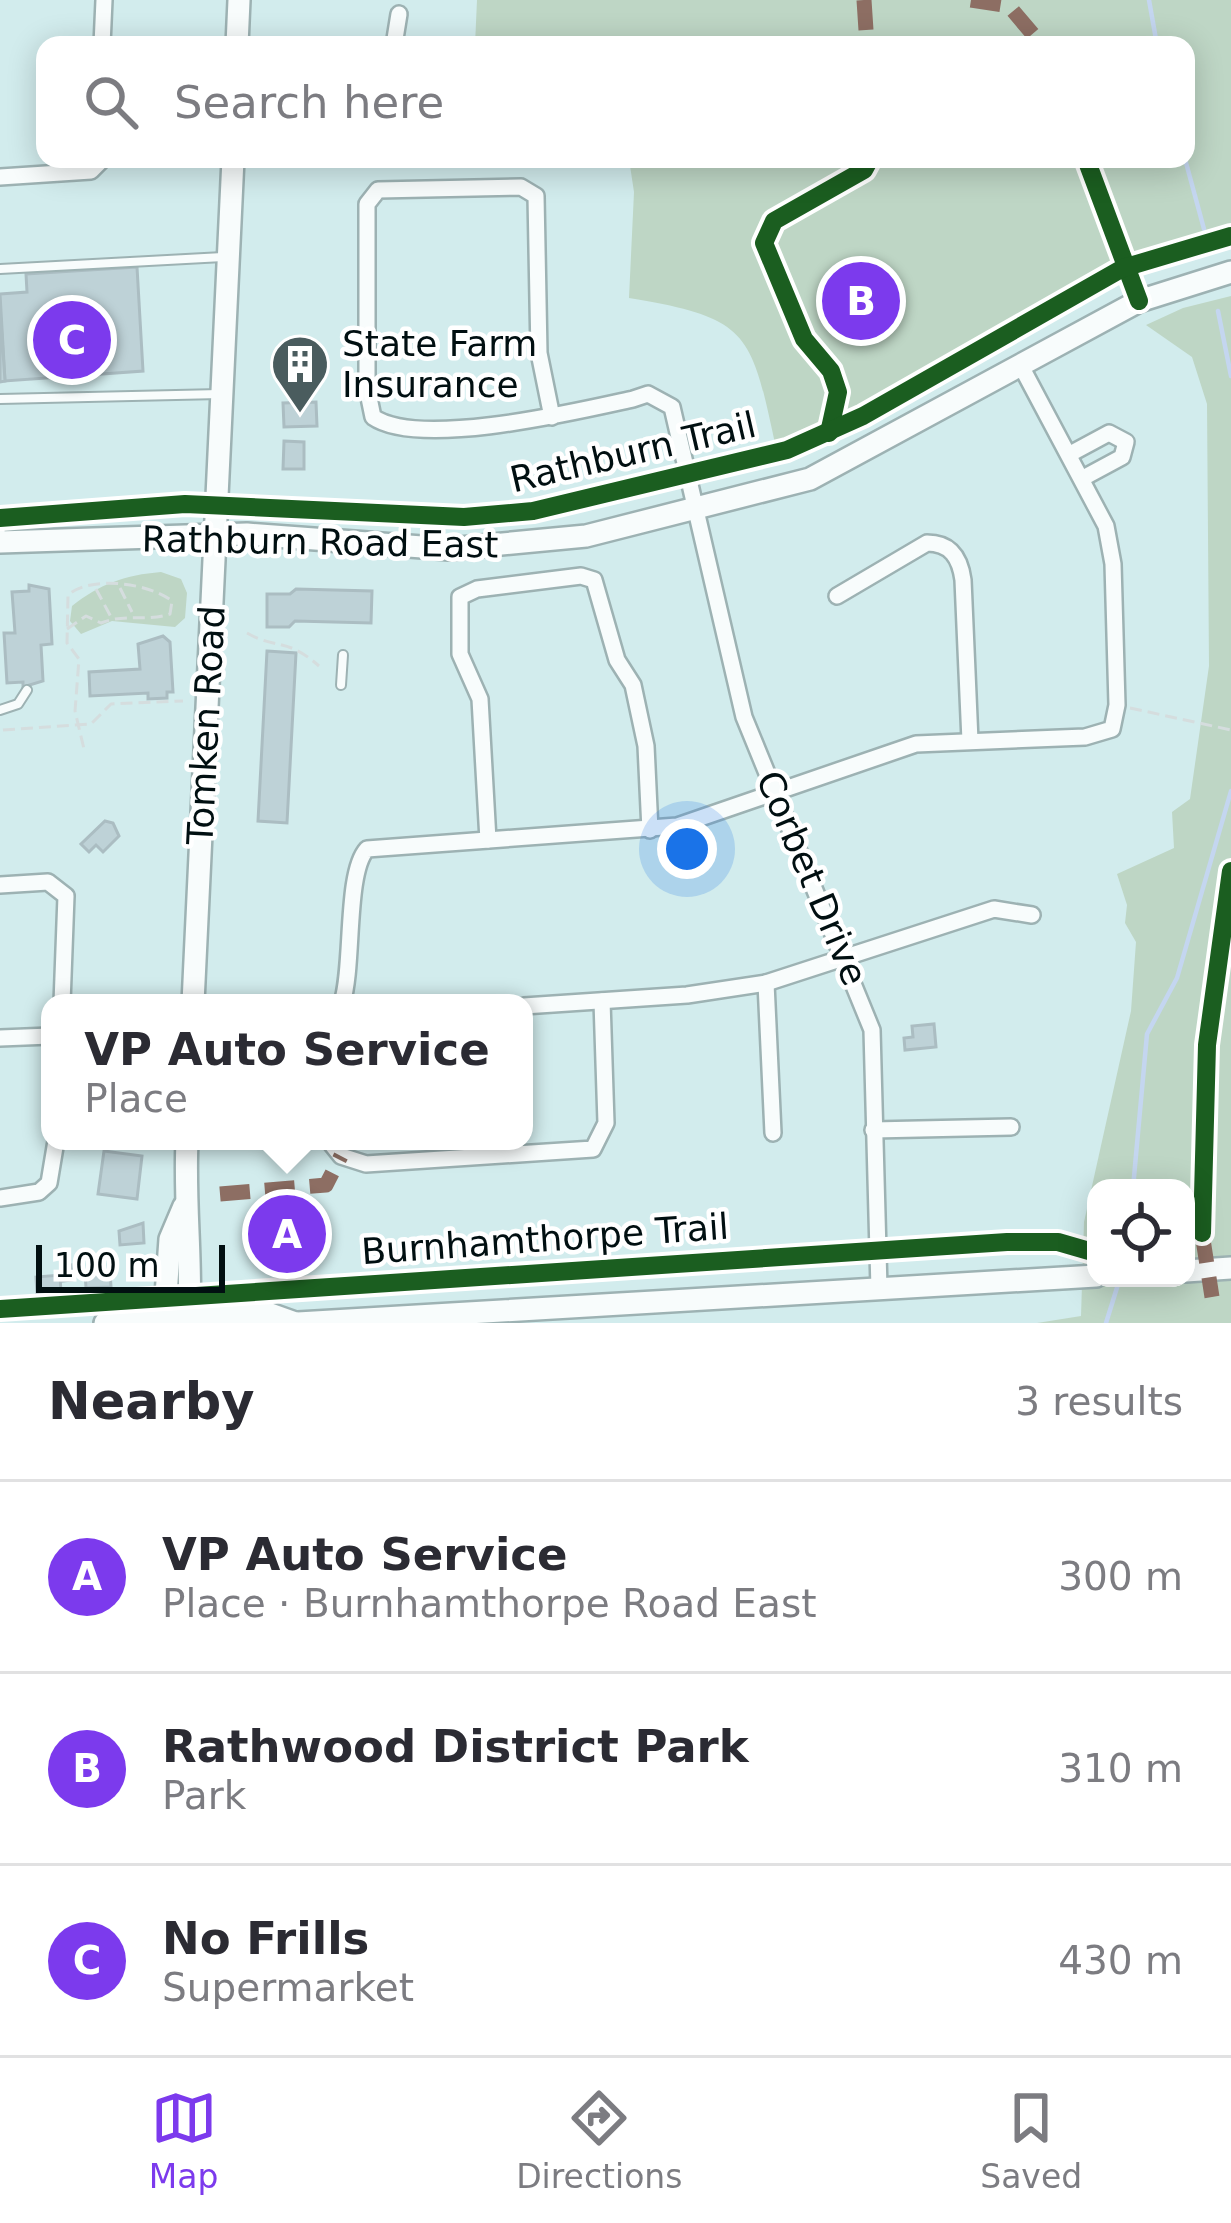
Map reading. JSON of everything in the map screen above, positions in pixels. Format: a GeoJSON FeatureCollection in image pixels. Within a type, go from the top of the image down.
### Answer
{"type":"FeatureCollection","features":[{"type":"Feature","properties":{"kind":"street"},"geometry":{"type":"LineString","coordinates":[[103,36],[104,0]]}},
{"type":"Feature","properties":{"kind":"street"},"geometry":{"type":"LineString","coordinates":[[237,36],[239,0]]}},
{"type":"Feature","properties":{"kind":"street"},"geometry":{"type":"LineString","coordinates":[[395,36],[399,14]]}},
{"type":"Feature","properties":{"kind":"street"},"geometry":{"type":"LineString","coordinates":[[0,177],[94,168]]}},
{"type":"Feature","properties":{"kind":"street","name":"Tomken Road"},"geometry":{"type":"LineString","coordinates":[[193,994],[233,168]]}},
{"type":"Feature","properties":{"kind":"street"},"geometry":{"type":"LineString","coordinates":[[521,187],[536,196],[539,353],[552,416],[479,427],[401,425],[373,417],[367,388],[367,218],[368,204],[378,190],[521,187]]}},
{"type":"Feature","properties":{"kind":"street","name":"Rathburn Road East"},"geometry":{"type":"LineString","coordinates":[[0,542],[216,534],[499,548],[692,511],[840,465],[1139,301],[1231,272]]}},
{"type":"Feature","properties":{"kind":"street"},"geometry":{"type":"LineString","coordinates":[[344,994],[360,856],[385,845],[677,826],[886,752],[970,741],[1103,734],[1116,720],[1117,705],[1112,551],[1101,512],[1021,366]]}},
{"type":"Feature","properties":{"kind":"street","name":"Corbet Drive"},"geometry":{"type":"LineString","coordinates":[[552,416],[658,395],[672,407],[733,679],[774,794],[846,958],[872,1030],[877,1068],[879,1289]]}},
{"type":"Feature","properties":{"kind":"street"},"geometry":{"type":"LineString","coordinates":[[1070,454],[1109,433],[1126,442],[1122,457],[1083,478]]}},
{"type":"Feature","properties":{"kind":"street"},"geometry":{"type":"LineString","coordinates":[[837,596],[927,543],[949,549],[961,562],[970,741]]}},
{"type":"Feature","properties":{"kind":"street"},"geometry":{"type":"LineString","coordinates":[[488,840],[480,699],[460,654],[460,597],[477,589],[581,576],[593,580],[601,591],[616,660],[633,685],[646,746],[650,830]]}},
{"type":"Feature","properties":{"kind":"street"},"geometry":{"type":"LineString","coordinates":[[0,885],[48,882],[66,896],[62,994]]}},
{"type":"Feature","properties":{"kind":"street"},"geometry":{"type":"LineString","coordinates":[[533,1005],[766,983],[994,909],[1032,915]]}},
{"type":"Feature","properties":{"kind":"street"},"geometry":{"type":"LineString","coordinates":[[766,983],[773,1132]]}},
{"type":"Feature","properties":{"kind":"street"},"geometry":{"type":"LineString","coordinates":[[336,1150],[366,1164],[593,1148],[606,1123],[602,1001]]}},
{"type":"Feature","properties":{"kind":"street"},"geometry":{"type":"LineString","coordinates":[[0,1038],[41,1036]]}},
{"type":"Feature","properties":{"kind":"street"},"geometry":{"type":"LineString","coordinates":[[874,1130],[1011,1127]]}},
{"type":"Feature","properties":{"kind":"street"},"geometry":{"type":"LineString","coordinates":[[0,1198],[39,1192],[49,1183],[54,1150]]}},
{"type":"Feature","properties":{"kind":"street"},"geometry":{"type":"LineString","coordinates":[[187,1150],[184,1205],[192,1238],[189,1321]]}},
{"type":"Feature","properties":{"kind":"street"},"geometry":{"type":"LineString","coordinates":[[164,1321],[170,1239],[184,1205]]}},
{"type":"Feature","properties":{"kind":"street"},"geometry":{"type":"LineString","coordinates":[[1195,1270],[1231,1268]]}},
{"type":"Feature","properties":{"kind":"street"},"geometry":{"type":"LineString","coordinates":[[105,1323],[267,1313],[310,1323],[672,1312],[879,1289],[1087,1277]]}},
{"type":"Feature","properties":{"kind":"lane"},"geometry":{"type":"LineString","coordinates":[[0,269],[230,257]]}},
{"type":"Feature","properties":{"kind":"lane"},"geometry":{"type":"LineString","coordinates":[[0,399],[225,394]]}},
{"type":"Feature","properties":{"kind":"lane"},"geometry":{"type":"LineString","coordinates":[[0,520],[0,542]]}},
{"type":"Feature","properties":{"kind":"lane"},"geometry":{"type":"LineString","coordinates":[[341,685],[343,655]]}},
{"type":"Feature","properties":{"kind":"lane"},"geometry":{"type":"LineString","coordinates":[[0,710],[18,704],[27,690]]}},
{"type":"Feature","properties":{"kind":"path"},"geometry":{"type":"LineString","coordinates":[[67,629],[80,617],[101,623],[132,614],[158,618],[170,614],[172,601],[145,584],[94,586],[68,595],[67,629],[67,643],[79,659],[78,725],[84,749]]}},
{"type":"Feature","properties":{"kind":"path"},"geometry":{"type":"LineString","coordinates":[[94,586],[112,619]]}},
{"type":"Feature","properties":{"kind":"path"},"geometry":{"type":"LineString","coordinates":[[119,586],[132,614]]}},
{"type":"Feature","properties":{"kind":"path"},"geometry":{"type":"LineString","coordinates":[[247,633],[260,640],[293,644],[320,666]]}},
{"type":"Feature","properties":{"kind":"path"},"geometry":{"type":"LineString","coordinates":[[2,730],[91,724],[111,704],[183,701]]}},
{"type":"Feature","properties":{"kind":"path"},"geometry":{"type":"LineString","coordinates":[[1117,705],[1229,730]]}},
{"type":"Feature","properties":{"kind":"green space"},"geometry":{"type":"Polygon","coordinates":[[[477,0],[1231,0],[1231,233],[1151,258],[907,393],[776,448],[760,378],[738,337],[700,314],[629,298],[634,192],[630,168],[1195,168],[1195,36],[475,36],[477,0]]]}},
{"type":"Feature","properties":{"kind":"green space"},"geometry":{"type":"Polygon","coordinates":[[[1231,296],[1231,1323],[1037,1323],[1081,1316],[1087,1209],[1087,1287],[1195,1287],[1195,1179],[1094,1179],[1131,1011],[1136,942],[1125,923],[1127,905],[1117,874],[1174,848],[1172,812],[1190,799],[1209,666],[1207,404],[1192,357],[1146,325],[1183,308],[1231,296]]]}},
{"type":"Feature","properties":{"kind":"green space"},"geometry":{"type":"Polygon","coordinates":[[[161,572],[181,579],[187,593],[185,618],[175,627],[112,621],[81,634],[70,621],[72,606],[103,586],[161,572]]]}},
{"type":"Feature","properties":{"kind":"building"},"geometry":{"type":"Polygon","coordinates":[[[137,267],[143,371],[5,381],[0,294],[27,292],[26,274],[137,267]]]}},
{"type":"Feature","properties":{"kind":"building"},"geometry":{"type":"Polygon","coordinates":[[[0,308],[5,381],[0,382],[0,308]]]}},
{"type":"Feature","properties":{"kind":"building","name":"State Farm Insurance"},"geometry":{"type":"Polygon","coordinates":[[[316,402],[317,426],[284,427],[283,403],[316,402]]]}},
{"type":"Feature","properties":{"kind":"building"},"geometry":{"type":"Polygon","coordinates":[[[284,441],[304,442],[304,469],[283,469],[284,441]]]}},
{"type":"Feature","properties":{"kind":"building"},"geometry":{"type":"Polygon","coordinates":[[[29,585],[49,589],[52,644],[41,645],[43,681],[23,687],[23,682],[7,683],[4,633],[15,633],[12,592],[29,591],[29,585]]]}},
{"type":"Feature","properties":{"kind":"building"},"geometry":{"type":"Polygon","coordinates":[[[296,589],[372,591],[371,623],[295,621],[289,627],[267,627],[267,594],[290,594],[296,589]]]}},
{"type":"Feature","properties":{"kind":"building"},"geometry":{"type":"Polygon","coordinates":[[[163,636],[170,642],[173,692],[167,692],[167,698],[148,699],[148,693],[90,696],[89,672],[140,669],[138,644],[163,636]]]}},
{"type":"Feature","properties":{"kind":"building"},"geometry":{"type":"Polygon","coordinates":[[[267,651],[296,653],[287,823],[258,821],[267,651]]]}},
{"type":"Feature","properties":{"kind":"building"},"geometry":{"type":"Polygon","coordinates":[[[105,821],[113,823],[119,836],[103,852],[96,845],[89,852],[81,844],[105,821]]]}},
{"type":"Feature","properties":{"kind":"building"},"geometry":{"type":"Polygon","coordinates":[[[934,1024],[936,1047],[905,1050],[904,1038],[913,1037],[912,1026],[934,1024]]]}},
{"type":"Feature","properties":{"kind":"building"},"geometry":{"type":"Polygon","coordinates":[[[104,1151],[142,1156],[137,1199],[98,1194],[104,1151]]]}},
{"type":"Feature","properties":{"kind":"building"},"geometry":{"type":"Polygon","coordinates":[[[143,1223],[144,1243],[120,1245],[119,1231],[143,1223]]]}},
{"type":"Feature","properties":{"kind":"building"},"geometry":{"type":"Polygon","coordinates":[[[301,1224],[303,1242],[274,1244],[272,1226],[301,1224]]]}},
{"type":"Feature","properties":{"kind":"building"},"geometry":{"type":"Polygon","coordinates":[[[71,1265],[72,1280],[63,1281],[62,1266],[71,1265]]]}},
{"type":"Feature","properties":{"kind":"building"},"geometry":{"type":"Polygon","coordinates":[[[110,1271],[111,1287],[86,1288],[85,1272],[110,1271]]]}},
{"type":"Feature","properties":{"kind":"building"},"geometry":{"type":"Polygon","coordinates":[[[60,1275],[61,1293],[37,1294],[36,1277],[60,1275]]]}},
{"type":"Feature","properties":{"kind":"waterway"},"geometry":{"type":"LineString","coordinates":[[1149,0],[1155,36]]}},
{"type":"Feature","properties":{"kind":"waterway"},"geometry":{"type":"LineString","coordinates":[[1187,168],[1204,229]]}},
{"type":"Feature","properties":{"kind":"waterway"},"geometry":{"type":"LineString","coordinates":[[1218,311],[1231,376]]}},
{"type":"Feature","properties":{"kind":"waterway"},"geometry":{"type":"LineString","coordinates":[[1134,1179],[1147,1034],[1177,978],[1231,791]]}},
{"type":"Feature","properties":{"kind":"waterway"},"geometry":{"type":"LineString","coordinates":[[1106,1323],[1117,1287]]}},
{"type":"Feature","properties":{"kind":"marked path"},"geometry":{"type":"LineString","coordinates":[[864,0],[866,36]]}},
{"type":"Feature","properties":{"kind":"marked path"},"geometry":{"type":"LineString","coordinates":[[971,0],[1009,6],[1034,36]]}},
{"type":"Feature","properties":{"kind":"marked path"},"geometry":{"type":"LineString","coordinates":[[220,1194],[326,1185],[341,1156]]}},
{"type":"Feature","properties":{"kind":"marked path"},"geometry":{"type":"LineString","coordinates":[[1202,1233],[1212,1297]]}},
{"type":"Feature","properties":{"kind":"cycle path"},"geometry":{"type":"LineString","coordinates":[[829,433],[838,392],[831,371],[804,339],[764,243],[774,221],[865,168]]}},
{"type":"Feature","properties":{"kind":"cycle path"},"geometry":{"type":"LineString","coordinates":[[1089,168],[1139,301]]}},
{"type":"Feature","properties":{"kind":"cycle path","name":"Rathburn Trail"},"geometry":{"type":"LineString","coordinates":[[0,518],[185,504],[464,517],[533,511],[787,450],[863,416],[1123,268],[1231,236]]}},
{"type":"Feature","properties":{"kind":"cycle path"},"geometry":{"type":"LineString","coordinates":[[1202,1233],[1207,1045],[1231,871]]}},
{"type":"Feature","properties":{"kind":"cycle path","name":"Burnhamthorpe Trail"},"geometry":{"type":"LineString","coordinates":[[0,1309],[1007,1242],[1058,1242],[1087,1250]]}},
{"type":"Feature","properties":{"kind":"place","name":"Rathwood District Park"},"geometry":{"type":"Point","coordinates":[861,301]}},
{"type":"Feature","properties":{"kind":"place","name":"No Frills"},"geometry":{"type":"Point","coordinates":[72,340]}},
{"type":"Feature","properties":{"kind":"place","name":"State Farm Insurance"},"geometry":{"type":"Point","coordinates":[300,415]}},
{"type":"Feature","properties":{"kind":"place","name":"VP Auto Service"},"geometry":{"type":"Point","coordinates":[287,1234]}}]}
